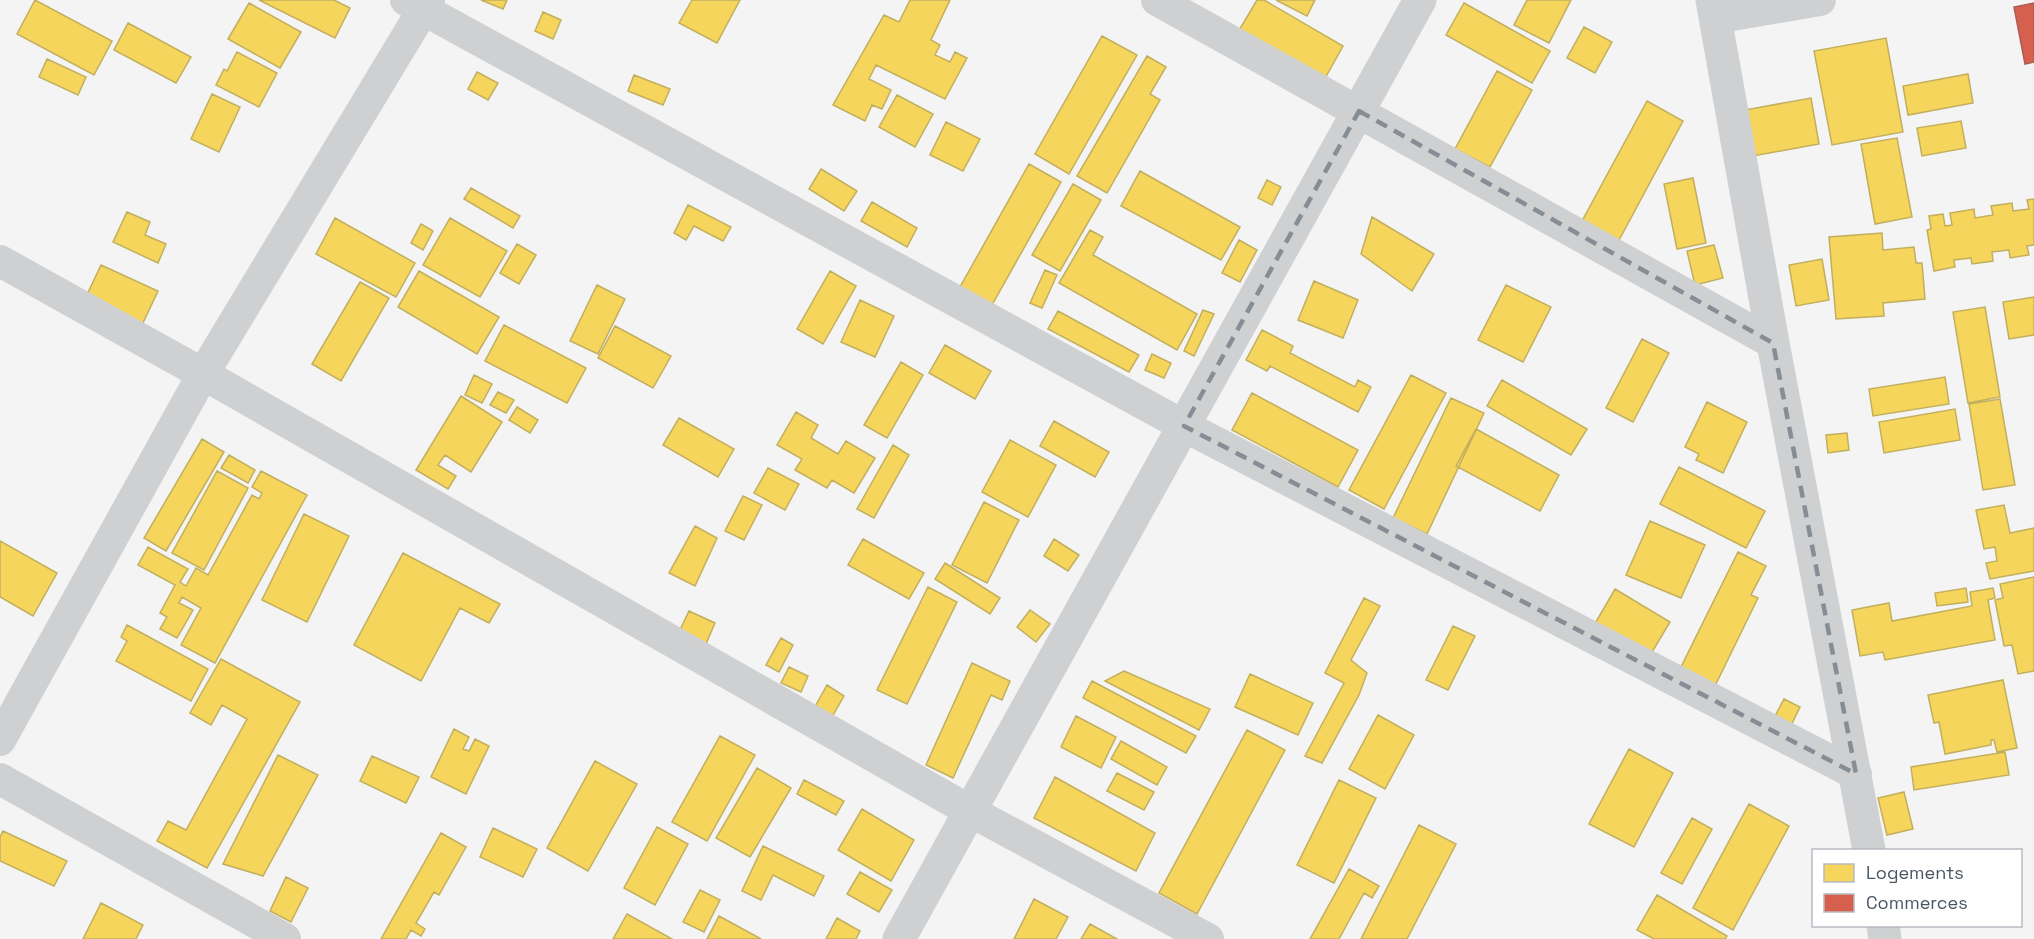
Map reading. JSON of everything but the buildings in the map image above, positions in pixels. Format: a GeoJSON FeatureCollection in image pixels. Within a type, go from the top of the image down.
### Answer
{"type":"FeatureCollection","features":[{"type":"Feature","properties":{"kind":"street"},"geometry":{"type":"LineString","coordinates":[[1158,0],[1773,343]]}},
{"type":"Feature","properties":{"kind":"street"},"geometry":{"type":"LineString","coordinates":[[899,939],[1420,0]]}},
{"type":"Feature","properties":{"kind":"street"},"geometry":{"type":"LineString","coordinates":[[1820,0],[1713,9],[1773,343],[1869,849]]}},
{"type":"Feature","properties":{"kind":"street"},"geometry":{"type":"LineString","coordinates":[[0,740],[203,374],[420,3],[1184,426],[1856,774]]}},
{"type":"Feature","properties":{"kind":"street"},"geometry":{"type":"LineString","coordinates":[[0,261],[203,374],[970,811],[1208,939]]}},
{"type":"Feature","properties":{"kind":"street"},"geometry":{"type":"LineString","coordinates":[[0,779],[285,939]]}},
{"type":"Feature","properties":{"kind":"highlighted area"},"geometry":{"type":"Polygon","coordinates":[[[1359,111],[1773,343],[1856,774],[1184,426],[1359,111]]]}}]}
